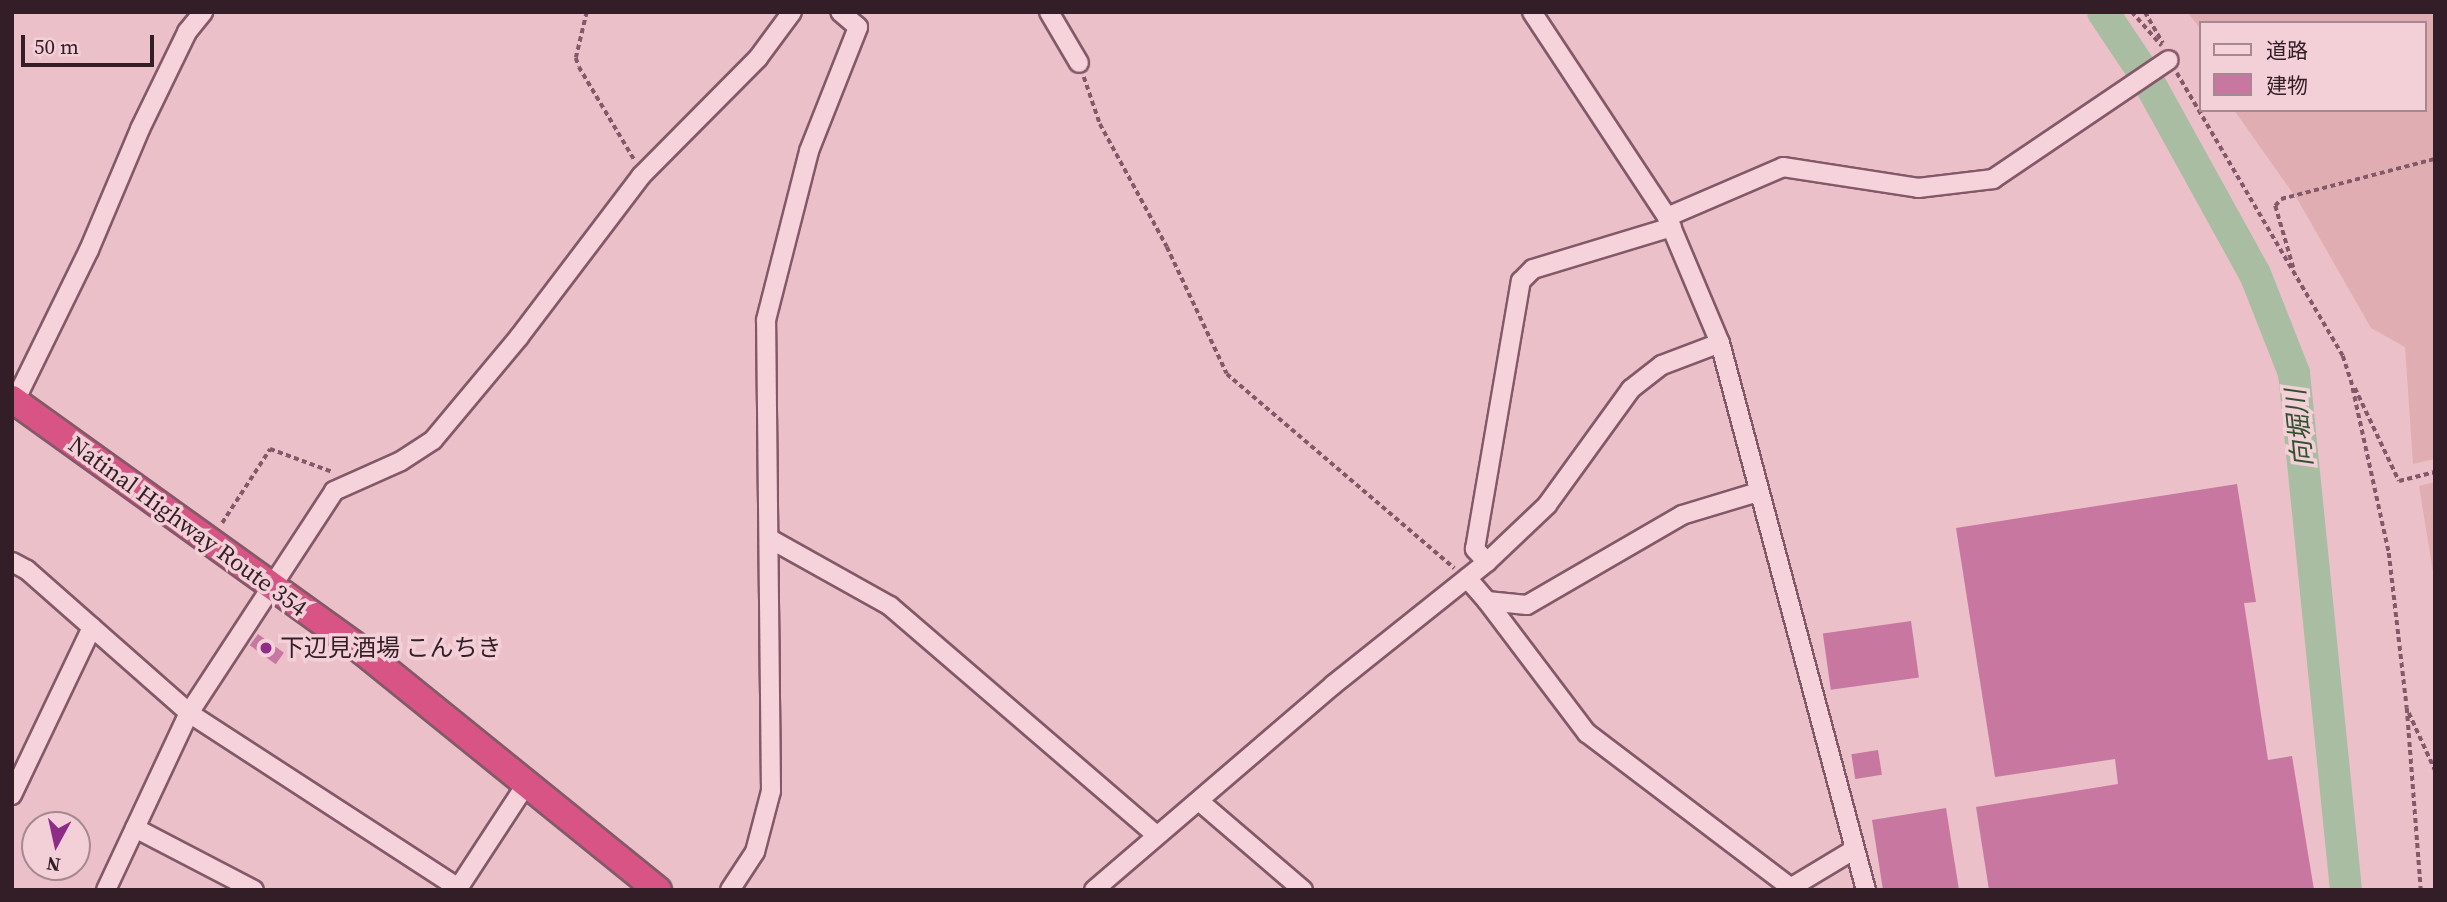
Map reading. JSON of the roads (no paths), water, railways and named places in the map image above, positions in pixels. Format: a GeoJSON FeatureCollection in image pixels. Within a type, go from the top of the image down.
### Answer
{"type":"FeatureCollection","features":[{"type":"Feature","properties":{"kind":"highway","name":"Natinal Highway Route 354"},"geometry":{"type":"LineString","coordinates":[[14,400],[365,653],[658,890]]}},
{"type":"Feature","properties":{"kind":"street"},"geometry":{"type":"LineString","coordinates":[[14,400],[89,250],[140,129],[187,32],[203,12]]}},
{"type":"Feature","properties":{"kind":"street"},"geometry":{"type":"LineString","coordinates":[[106,890],[189,713],[274,589],[334,491],[401,461],[433,440],[519,337],[641,176],[758,58],[792,12]]}},
{"type":"Feature","properties":{"kind":"street"},"geometry":{"type":"LineString","coordinates":[[730,890],[755,852],[771,791],[772,540],[766,320],[809,151],[858,26],[840,12]]}},
{"type":"Feature","properties":{"kind":"street"},"geometry":{"type":"LineString","coordinates":[[1049,12],[1079,63]]}},
{"type":"Feature","properties":{"kind":"street"},"geometry":{"type":"LineString","coordinates":[[1532,12],[1670,222],[1720,343],[1733,382],[1758,492],[1866,890]]}},
{"type":"Feature","properties":{"kind":"street"},"geometry":{"type":"LineString","coordinates":[[1487,562],[1475,550],[1521,281],[1533,269],[1670,222],[1783,167],[1918,188],[1993,179],[2164,62]]}},
{"type":"Feature","properties":{"kind":"street"},"geometry":{"type":"LineString","coordinates":[[1094,890],[1156,835],[1487,562],[1547,505],[1632,389],[1662,365],[1720,343]]}},
{"type":"Feature","properties":{"kind":"street"},"geometry":{"type":"LineString","coordinates":[[1488,601],[1527,605],[1682,515],[1758,492]]}},
{"type":"Feature","properties":{"kind":"street"},"geometry":{"type":"LineString","coordinates":[[772,540],[890,606],[1156,835]]}},
{"type":"Feature","properties":{"kind":"street"},"geometry":{"type":"LineString","coordinates":[[12,562],[92,627],[189,713],[458,889],[527,783]]}},
{"type":"Feature","properties":{"kind":"street"},"geometry":{"type":"LineString","coordinates":[[1466,578],[1488,601],[1587,733],[1789,888],[1856,849]]}},
{"type":"Feature","properties":{"kind":"street"},"geometry":{"type":"LineString","coordinates":[[12,795],[92,627]]}},
{"type":"Feature","properties":{"kind":"street"},"geometry":{"type":"LineString","coordinates":[[1199,801],[1303,890]]}},
{"type":"Feature","properties":{"kind":"street"},"geometry":{"type":"LineString","coordinates":[[135,828],[254,890]]}},
{"type":"Feature","properties":{"kind":"waterway","name":"向堀川"},"geometry":{"type":"LineString","coordinates":[[2103,12],[2145,75],[2255,274],[2294,373],[2346,890]]}},
{"type":"Feature","properties":{"kind":"place","name":"下辺見酒場 こんちき"},"geometry":{"type":"Point","coordinates":[266,648]}}]}
